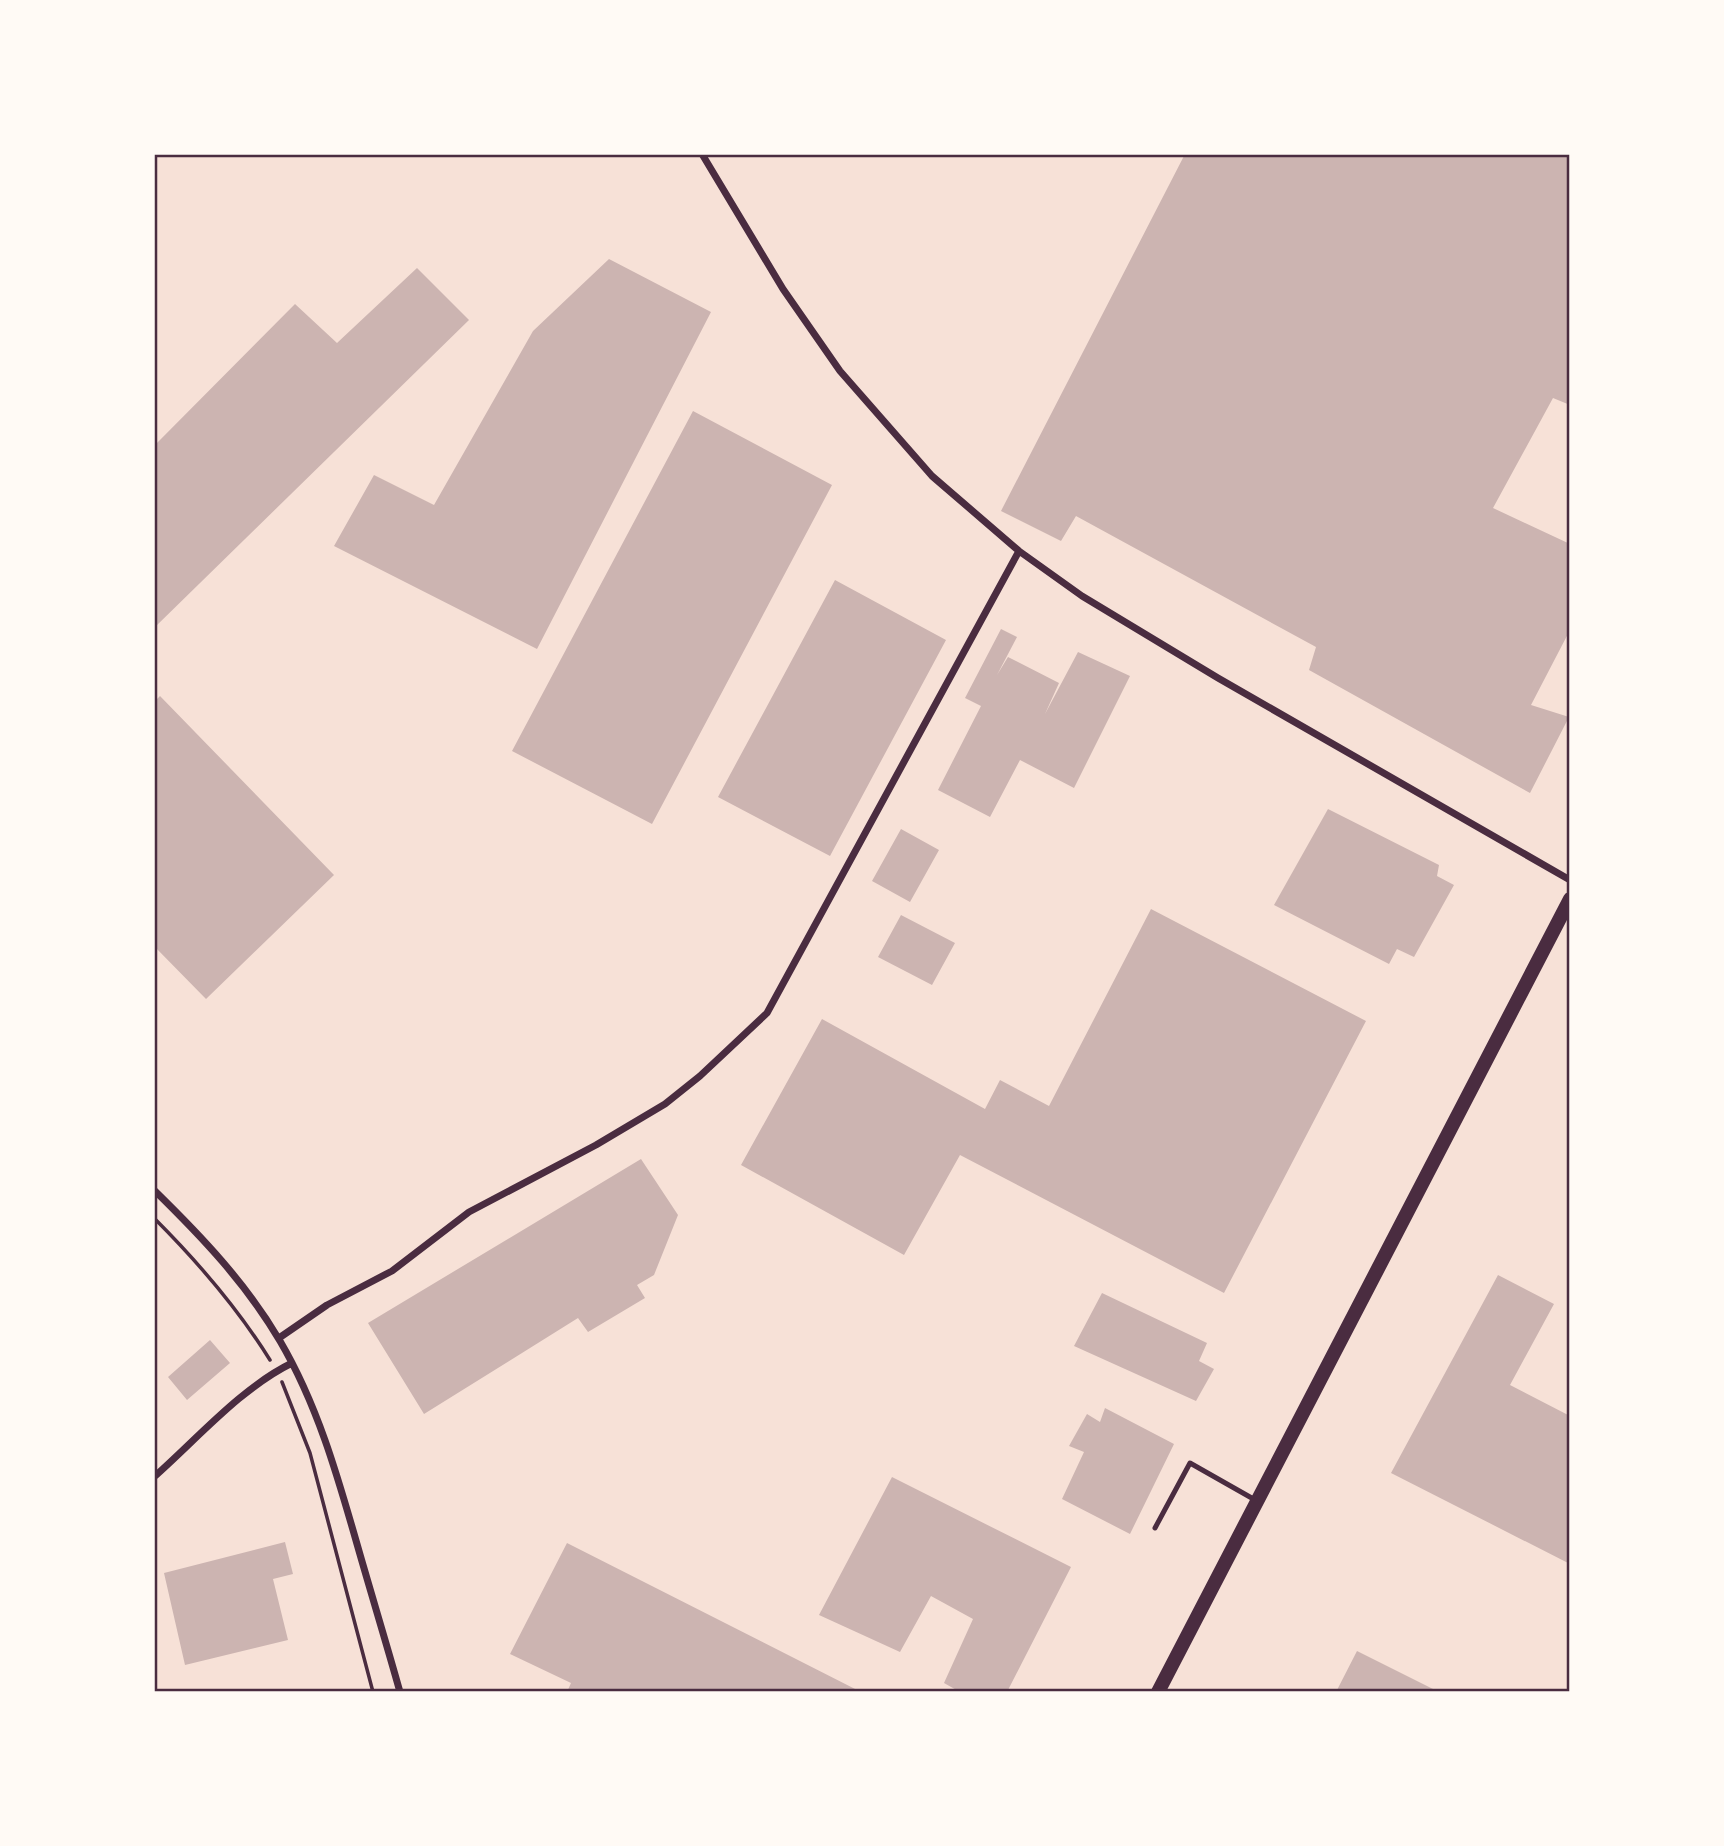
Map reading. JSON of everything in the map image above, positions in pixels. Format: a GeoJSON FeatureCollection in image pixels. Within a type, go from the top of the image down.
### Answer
{"type":"FeatureCollection","features":[{"type":"Feature","properties":{"kind":"main road"},"geometry":{"type":"LineString","coordinates":[[1158,1692],[1570,899]]}},
{"type":"Feature","properties":{"kind":"street"},"geometry":{"type":"LineString","coordinates":[[702,154],[783,289],[840,371],[932,476],[1019,551],[1082,596],[1218,678],[1570,880]]}},
{"type":"Feature","properties":{"kind":"street"},"geometry":{"type":"LineString","coordinates":[[279,1338],[327,1306],[392,1271],[469,1212],[596,1145],[665,1104],[701,1076],[767,1013],[1019,551]]}},
{"type":"Feature","properties":{"kind":"street"},"geometry":{"type":"LineString","coordinates":[[154,1190],[233,1273],[279,1338],[292,1363],[319,1420],[400,1692]]}},
{"type":"Feature","properties":{"kind":"street"},"geometry":{"type":"LineString","coordinates":[[154,1477],[276,1371],[292,1363]]}},
{"type":"Feature","properties":{"kind":"lane"},"geometry":{"type":"LineString","coordinates":[[1154,1528],[1190,1463],[1257,1501]]}},
{"type":"Feature","properties":{"kind":"path"},"geometry":{"type":"LineString","coordinates":[[154,1218],[216,1283],[252,1331],[292,1403],[310,1453],[373,1692]]}},
{"type":"Feature","properties":{"kind":"building"},"geometry":{"type":"Polygon","coordinates":[[[1185,154],[1570,154],[1570,405],[1553,398],[1493,508],[1570,544],[1570,630],[1531,705],[1569,717],[1530,793],[1309,670],[1316,647],[1076,516],[1061,541],[1001,511],[1185,154]]]}},
{"type":"Feature","properties":{"kind":"building"},"geometry":{"type":"Polygon","coordinates":[[[609,259],[711,312],[537,649],[334,546],[374,475],[434,505],[533,331],[609,259]]]}},
{"type":"Feature","properties":{"kind":"building"},"geometry":{"type":"Polygon","coordinates":[[[417,268],[469,320],[154,628],[154,446],[295,304],[337,343],[417,268]]]}},
{"type":"Feature","properties":{"kind":"building"},"geometry":{"type":"Polygon","coordinates":[[[693,411],[832,485],[652,824],[512,751],[693,411]]]}},
{"type":"Feature","properties":{"kind":"building"},"geometry":{"type":"Polygon","coordinates":[[[835,580],[946,640],[830,856],[718,797],[835,580]]]}},
{"type":"Feature","properties":{"kind":"building"},"geometry":{"type":"Polygon","coordinates":[[[1001,629],[1017,637],[997,675],[1008,657],[1059,683],[1045,714],[1078,652],[1130,676],[1074,788],[1020,760],[990,817],[938,790],[981,706],[965,698],[1001,629]]]}},
{"type":"Feature","properties":{"kind":"building"},"geometry":{"type":"Polygon","coordinates":[[[160,696],[334,875],[206,999],[154,946],[154,702],[160,696]]]}},
{"type":"Feature","properties":{"kind":"building"},"geometry":{"type":"Polygon","coordinates":[[[1328,809],[1439,865],[1437,876],[1454,885],[1414,957],[1397,949],[1389,964],[1274,905],[1328,809]]]}},
{"type":"Feature","properties":{"kind":"building"},"geometry":{"type":"Polygon","coordinates":[[[901,829],[939,850],[910,902],[872,881],[901,829]]]}},
{"type":"Feature","properties":{"kind":"building"},"geometry":{"type":"Polygon","coordinates":[[[1151,909],[1366,1021],[1224,1293],[960,1155],[904,1255],[741,1165],[822,1019],[985,1109],[1000,1080],[1049,1106],[1151,909]]]}},
{"type":"Feature","properties":{"kind":"building"},"geometry":{"type":"Polygon","coordinates":[[[901,915],[955,943],[932,985],[878,957],[901,915]]]}},
{"type":"Feature","properties":{"kind":"building"},"geometry":{"type":"Polygon","coordinates":[[[641,1159],[678,1215],[654,1275],[637,1285],[645,1298],[588,1332],[578,1318],[424,1414],[368,1323],[641,1159]]]}},
{"type":"Feature","properties":{"kind":"building"},"geometry":{"type":"Polygon","coordinates":[[[1498,1275],[1554,1304],[1510,1385],[1570,1416],[1570,1564],[1391,1473],[1498,1275]]]}},
{"type":"Feature","properties":{"kind":"building"},"geometry":{"type":"Polygon","coordinates":[[[1102,1293],[1207,1343],[1199,1361],[1214,1369],[1196,1401],[1074,1346],[1102,1293]]]}},
{"type":"Feature","properties":{"kind":"building"},"geometry":{"type":"Polygon","coordinates":[[[210,1340],[230,1363],[187,1400],[168,1377],[210,1340]]]}},
{"type":"Feature","properties":{"kind":"building"},"geometry":{"type":"Polygon","coordinates":[[[1105,1408],[1174,1444],[1130,1534],[1062,1499],[1084,1452],[1069,1446],[1087,1414],[1100,1422],[1105,1408]]]}},
{"type":"Feature","properties":{"kind":"building"},"geometry":{"type":"Polygon","coordinates":[[[892,1477],[1071,1567],[1007,1692],[960,1692],[944,1683],[973,1619],[931,1596],[900,1652],[819,1615],[892,1477]]]}},
{"type":"Feature","properties":{"kind":"building"},"geometry":{"type":"Polygon","coordinates":[[[285,1542],[293,1574],[273,1579],[288,1640],[185,1665],[164,1573],[285,1542]]]}},
{"type":"Feature","properties":{"kind":"building"},"geometry":{"type":"Polygon","coordinates":[[[567,1543],[861,1692],[567,1692],[571,1683],[510,1654],[567,1543]]]}},
{"type":"Feature","properties":{"kind":"building"},"geometry":{"type":"Polygon","coordinates":[[[1357,1651],[1439,1692],[1336,1692],[1357,1651]]]}}]}
